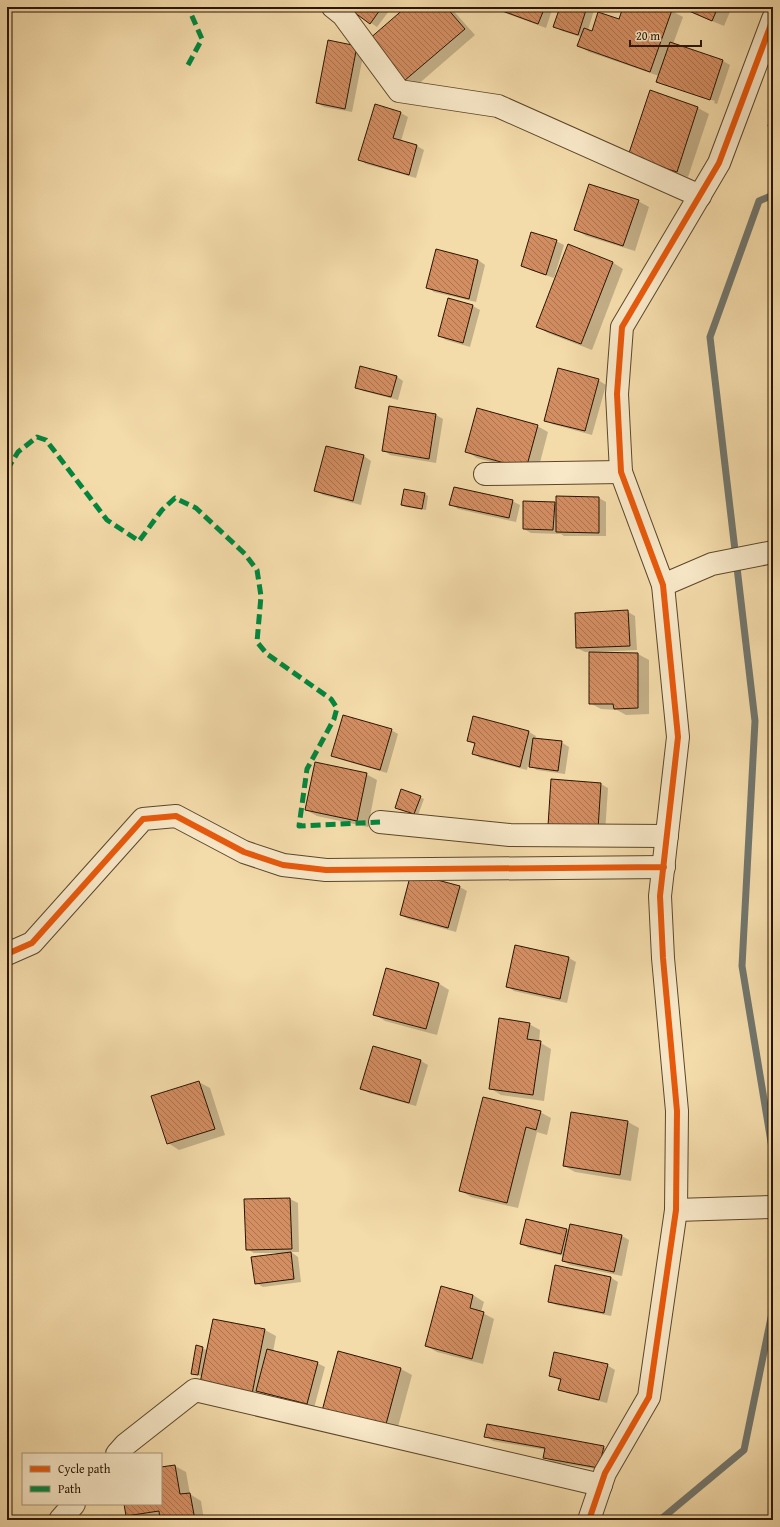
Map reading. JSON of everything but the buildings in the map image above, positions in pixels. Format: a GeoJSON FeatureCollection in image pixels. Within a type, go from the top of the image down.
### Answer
{"type":"FeatureCollection","features":[{"type":"Feature","properties":{"kind":"street"},"geometry":{"type":"LineString","coordinates":[[333,7],[343,15],[399,91],[498,106],[700,196]]}},
{"type":"Feature","properties":{"kind":"street"},"geometry":{"type":"LineString","coordinates":[[590,1520],[605,1473],[649,1397],[676,1210],[677,1111],[663,958],[660,896],[678,737],[663,585],[621,472],[617,394],[622,327],[719,163],[773,19]]}},
{"type":"Feature","properties":{"kind":"street"},"geometry":{"type":"LineString","coordinates":[[485,474],[621,472]]}},
{"type":"Feature","properties":{"kind":"street"},"geometry":{"type":"LineString","coordinates":[[663,585],[712,564],[773,552]]}},
{"type":"Feature","properties":{"kind":"street"},"geometry":{"type":"LineString","coordinates":[[7,954],[32,943],[143,819],[176,816],[244,852],[283,865],[326,870],[664,867]]}},
{"type":"Feature","properties":{"kind":"street"},"geometry":{"type":"LineString","coordinates":[[380,822],[510,834],[667,836]]}},
{"type":"Feature","properties":{"kind":"street"},"geometry":{"type":"LineString","coordinates":[[676,1210],[773,1207]]}},
{"type":"Feature","properties":{"kind":"street"},"geometry":{"type":"LineString","coordinates":[[118,1453],[125,1445],[195,1390],[601,1485]]}},
{"type":"Feature","properties":{"kind":"street"},"geometry":{"type":"LineString","coordinates":[[60,1520],[73,1505]]}},
{"type":"Feature","properties":{"kind":"waterway"},"geometry":{"type":"LineString","coordinates":[[773,195],[759,201],[710,337],[755,721],[742,966],[773,1154]]}},
{"type":"Feature","properties":{"kind":"waterway"},"geometry":{"type":"LineString","coordinates":[[660,1520],[744,1450],[773,1308]]}},
{"type":"Feature","properties":{"kind":"marked path"},"geometry":{"type":"LineString","coordinates":[[188,7],[202,39],[188,65]]}},
{"type":"Feature","properties":{"kind":"marked path"},"geometry":{"type":"LineString","coordinates":[[7,470],[18,452],[37,437],[46,440],[107,520],[139,541],[162,510],[175,498],[196,508],[245,554],[257,570],[261,596],[257,642],[267,654],[331,699],[337,708],[334,719],[307,769],[299,826],[380,822]]}},
{"type":"Feature","properties":{"kind":"cycle path"},"geometry":{"type":"LineString","coordinates":[[589,1520],[605,1473],[649,1397],[676,1210],[677,1111],[663,958],[660,896],[678,737],[663,585],[621,472],[617,394],[622,327],[719,163],[773,19]]}},
{"type":"Feature","properties":{"kind":"cycle path"},"geometry":{"type":"LineString","coordinates":[[7,954],[32,943],[143,819],[176,816],[244,852],[283,865],[326,870],[664,867]]}}]}
